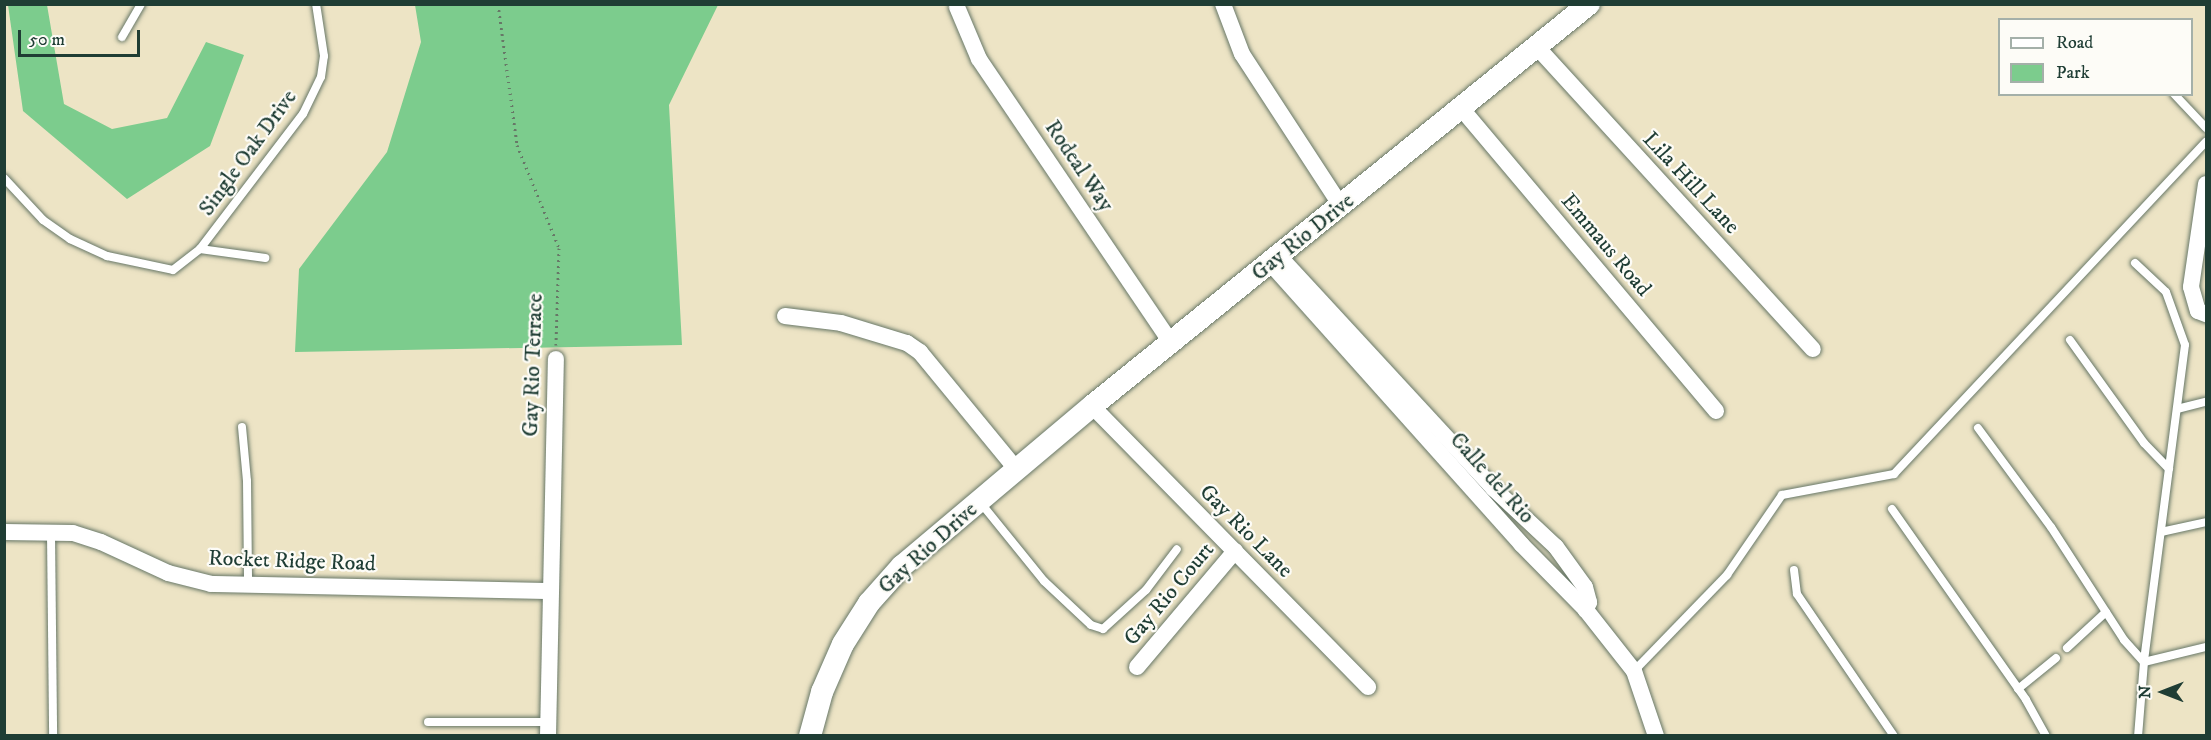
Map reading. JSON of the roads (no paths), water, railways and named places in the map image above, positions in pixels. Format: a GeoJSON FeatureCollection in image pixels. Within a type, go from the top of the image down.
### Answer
{"type":"FeatureCollection","features":[{"type":"Feature","properties":{"kind":"street"},"geometry":{"type":"LineString","coordinates":[[1223,4],[1242,54],[1341,206]]}},
{"type":"Feature","properties":{"kind":"street","name":"Gay Rio Drive"},"geometry":{"type":"LineString","coordinates":[[810,735],[832,666],[869,603],[902,566],[1092,406],[1172,344],[1589,4]]}},
{"type":"Feature","properties":{"kind":"street","name":"Rodeal Way"},"geometry":{"type":"LineString","coordinates":[[957,7],[979,58],[1172,344]]}},
{"type":"Feature","properties":{"kind":"street","name":"Lila Hill Lane"},"geometry":{"type":"LineString","coordinates":[[1537,47],[1813,349]]}},
{"type":"Feature","properties":{"kind":"street","name":"Emmaus Road"},"geometry":{"type":"LineString","coordinates":[[1461,108],[1716,411]]}},
{"type":"Feature","properties":{"kind":"street"},"geometry":{"type":"LineString","coordinates":[[2202,312],[2192,301],[2192,272],[2206,184]]}},
{"type":"Feature","properties":{"kind":"street","name":"Calle del Rio"},"geometry":{"type":"LineString","coordinates":[[1275,260],[1521,544],[1586,610],[1634,671],[1656,735]]}},
{"type":"Feature","properties":{"kind":"street"},"geometry":{"type":"LineString","coordinates":[[785,316],[841,323],[907,343],[920,352],[1017,470]]}},
{"type":"Feature","properties":{"kind":"street","name":"Gay Rio Terrace"},"geometry":{"type":"LineString","coordinates":[[548,729],[556,359]]}},
{"type":"Feature","properties":{"kind":"street","name":"Gay Rio Lane"},"geometry":{"type":"LineString","coordinates":[[1092,406],[1368,687]]}},
{"type":"Feature","properties":{"kind":"street","name":"Rocket Ridge Road"},"geometry":{"type":"LineString","coordinates":[[4,532],[73,533],[102,542],[168,573],[211,584],[550,591]]}},
{"type":"Feature","properties":{"kind":"street","name":"Gay Rio Court"},"geometry":{"type":"LineString","coordinates":[[1137,667],[1235,551]]}},
{"type":"Feature","properties":{"kind":"lane"},"geometry":{"type":"LineString","coordinates":[[122,37],[141,4]]}},
{"type":"Feature","properties":{"kind":"lane","name":"Single Oak Drive"},"geometry":{"type":"LineString","coordinates":[[4,178],[43,220],[70,239],[107,256],[173,270],[200,249],[303,114],[321,77],[324,56],[316,4]]}},
{"type":"Feature","properties":{"kind":"lane"},"geometry":{"type":"LineString","coordinates":[[2176,96],[2206,128]]}},
{"type":"Feature","properties":{"kind":"lane"},"geometry":{"type":"LineString","coordinates":[[1634,671],[1727,575],[1782,495],[1894,474],[2206,142]]}},
{"type":"Feature","properties":{"kind":"lane","name":"Single Oak Drive"},"geometry":{"type":"LineString","coordinates":[[200,249],[265,258]]}},
{"type":"Feature","properties":{"kind":"lane"},"geometry":{"type":"LineString","coordinates":[[2135,263],[2166,292],[2186,345],[2144,662],[2138,735]]}},
{"type":"Feature","properties":{"kind":"lane"},"geometry":{"type":"LineString","coordinates":[[2070,340],[2144,443],[2169,469]]}},
{"type":"Feature","properties":{"kind":"lane"},"geometry":{"type":"LineString","coordinates":[[2177,409],[2206,402]]}},
{"type":"Feature","properties":{"kind":"lane"},"geometry":{"type":"LineString","coordinates":[[242,427],[247,481],[248,585]]}},
{"type":"Feature","properties":{"kind":"lane"},"geometry":{"type":"LineString","coordinates":[[1978,428],[2051,527],[2106,612],[2144,662]]}},
{"type":"Feature","properties":{"kind":"lane"},"geometry":{"type":"LineString","coordinates":[[980,502],[1044,581],[1091,625],[1103,629],[1146,590],[1177,549]]}},
{"type":"Feature","properties":{"kind":"lane"},"geometry":{"type":"LineString","coordinates":[[1892,509],[2018,689],[2046,735]]}},
{"type":"Feature","properties":{"kind":"lane"},"geometry":{"type":"LineString","coordinates":[[2161,532],[2206,522]]}},
{"type":"Feature","properties":{"kind":"lane"},"geometry":{"type":"LineString","coordinates":[[51,533],[53,735]]}},
{"type":"Feature","properties":{"kind":"lane"},"geometry":{"type":"LineString","coordinates":[[1794,570],[1797,594],[1894,735]]}},
{"type":"Feature","properties":{"kind":"lane"},"geometry":{"type":"LineString","coordinates":[[2067,648],[2106,612]]}},
{"type":"Feature","properties":{"kind":"lane"},"geometry":{"type":"LineString","coordinates":[[2144,662],[2206,647]]}},
{"type":"Feature","properties":{"kind":"lane"},"geometry":{"type":"LineString","coordinates":[[2018,689],[2056,658]]}},
{"type":"Feature","properties":{"kind":"lane"},"geometry":{"type":"LineString","coordinates":[[428,722],[548,729]]}}]}
